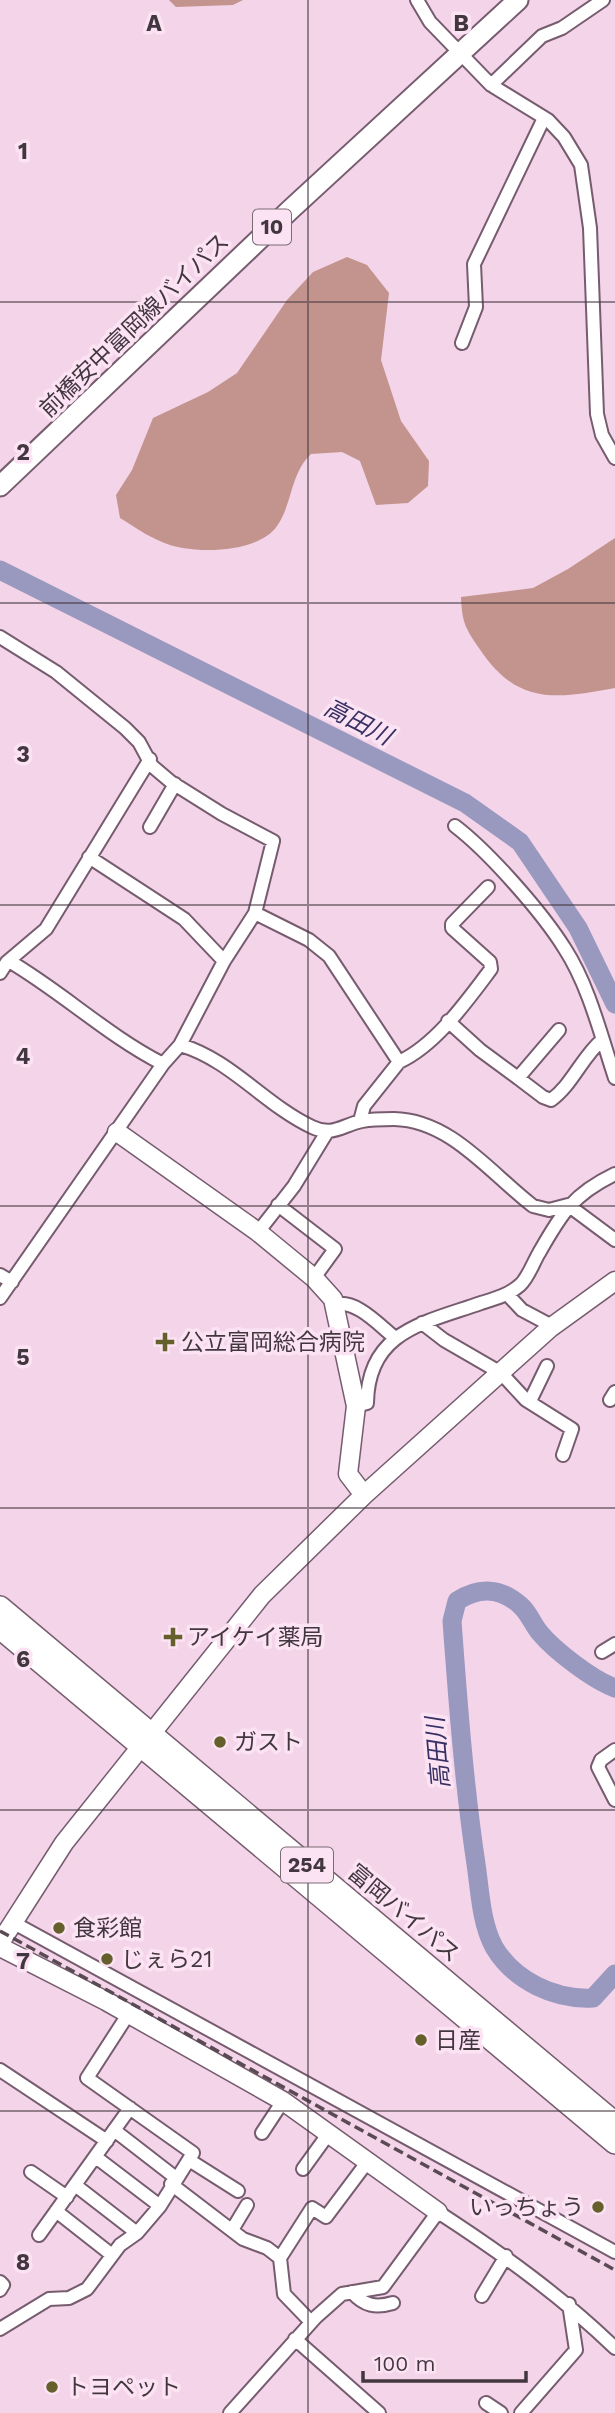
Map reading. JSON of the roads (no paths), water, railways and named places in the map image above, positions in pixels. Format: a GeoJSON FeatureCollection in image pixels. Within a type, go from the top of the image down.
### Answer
{"type":"FeatureCollection","features":[{"type":"Feature","properties":{"kind":"highway","name":"富岡バイパス"},"geometry":{"type":"LineString","coordinates":[[0,1607],[145,1739],[615,2143]]}},
{"type":"Feature","properties":{"kind":"highway","name":"富岡バイパス"},"geometry":{"type":"LineString","coordinates":[[0,1628],[145,1739],[615,2123]]}},
{"type":"Feature","properties":{"kind":"main road","name":"前橋安中富岡線バイパス"},"geometry":{"type":"LineString","coordinates":[[0,486],[517,0]]}},
{"type":"Feature","properties":{"kind":"street"},"geometry":{"type":"LineString","coordinates":[[418,0],[430,22],[491,85],[544,118],[564,137],[581,165],[590,228],[597,414],[602,435],[615,457]]}},
{"type":"Feature","properties":{"kind":"street"},"geometry":{"type":"LineString","coordinates":[[491,85],[542,36],[562,28],[603,0]]}},
{"type":"Feature","properties":{"kind":"street"},"geometry":{"type":"LineString","coordinates":[[462,343],[476,307],[474,264],[544,118]]}},
{"type":"Feature","properties":{"kind":"street"},"geometry":{"type":"LineString","coordinates":[[0,637],[56,672],[125,728],[150,759],[152,766],[175,784],[222,814],[273,841],[255,913],[224,961],[180,1045],[163,1064],[0,1298]]}},
{"type":"Feature","properties":{"kind":"street"},"geometry":{"type":"LineString","coordinates":[[150,759],[46,929],[4,964],[40,980],[142,1054],[163,1064]]}},
{"type":"Feature","properties":{"kind":"street"},"geometry":{"type":"LineString","coordinates":[[149,827],[175,784]]}},
{"type":"Feature","properties":{"kind":"street"},"geometry":{"type":"LineString","coordinates":[[454,826],[485,850],[565,949],[615,1078]]}},
{"type":"Feature","properties":{"kind":"street"},"geometry":{"type":"LineString","coordinates":[[89,857],[184,919],[224,961]]}},
{"type":"Feature","properties":{"kind":"street"},"geometry":{"type":"LineString","coordinates":[[360,1121],[363,1106],[399,1062],[411,1056],[448,1021],[491,969],[490,962],[452,928],[452,924],[488,887]]}},
{"type":"Feature","properties":{"kind":"street"},"geometry":{"type":"LineString","coordinates":[[255,913],[309,940],[329,956],[399,1062]]}},
{"type":"Feature","properties":{"kind":"street"},"geometry":{"type":"LineString","coordinates":[[448,1021],[480,1050],[543,1097],[551,1100],[559,1094],[592,1049],[602,1040]]}},
{"type":"Feature","properties":{"kind":"street"},"geometry":{"type":"LineString","coordinates":[[518,1078],[559,1030]]}},
{"type":"Feature","properties":{"kind":"street"},"geometry":{"type":"LineString","coordinates":[[180,1045],[216,1061],[284,1110],[327,1132],[343,1130],[360,1121],[395,1119],[432,1127],[456,1141],[533,1206],[549,1210],[568,1205]]}},
{"type":"Feature","properties":{"kind":"street"},"geometry":{"type":"LineString","coordinates":[[117,1132],[258,1232],[314,1278],[334,1305],[356,1406],[348,1474],[364,1495]]}},
{"type":"Feature","properties":{"kind":"street"},"geometry":{"type":"LineString","coordinates":[[258,1232],[294,1186],[327,1132]]}},
{"type":"Feature","properties":{"kind":"street"},"geometry":{"type":"LineString","coordinates":[[356,1406],[367,1403],[370,1373],[383,1347],[394,1337],[422,1323],[507,1294],[522,1284],[568,1205],[591,1185],[615,1174]]}},
{"type":"Feature","properties":{"kind":"street"},"geometry":{"type":"LineString","coordinates":[[278,1205],[335,1249],[314,1278]]}},
{"type":"Feature","properties":{"kind":"street"},"geometry":{"type":"LineString","coordinates":[[568,1205],[615,1240]]}},
{"type":"Feature","properties":{"kind":"street"},"geometry":{"type":"LineString","coordinates":[[0,1275],[12,1282]]}},
{"type":"Feature","properties":{"kind":"street"},"geometry":{"type":"LineString","coordinates":[[615,1281],[552,1326],[364,1495],[262,1595],[64,1843],[0,1945],[129,2013],[283,2101],[438,2212],[506,2256],[569,2304],[615,2348]]}},
{"type":"Feature","properties":{"kind":"street"},"geometry":{"type":"LineString","coordinates":[[507,1294],[522,1310],[552,1326]]}},
{"type":"Feature","properties":{"kind":"street"},"geometry":{"type":"LineString","coordinates":[[334,1305],[342,1302],[357,1308],[394,1337]]}},
{"type":"Feature","properties":{"kind":"street"},"geometry":{"type":"LineString","coordinates":[[422,1323],[444,1340],[501,1373],[526,1400],[572,1429],[563,1455]]}},
{"type":"Feature","properties":{"kind":"street"},"geometry":{"type":"LineString","coordinates":[[526,1400],[532,1397],[547,1366]]}},
{"type":"Feature","properties":{"kind":"street"},"geometry":{"type":"LineString","coordinates":[[601,1652],[615,1644]]}},
{"type":"Feature","properties":{"kind":"street"},"geometry":{"type":"LineString","coordinates":[[615,1750],[601,1760],[598,1767],[615,1800]]}},
{"type":"Feature","properties":{"kind":"street"},"geometry":{"type":"LineString","coordinates":[[14,1923],[615,2252]]}},
{"type":"Feature","properties":{"kind":"street"},"geometry":{"type":"LineString","coordinates":[[0,2314],[1,2328],[49,2299],[69,2298],[88,2289],[120,2245],[137,2232],[160,2206],[173,2181],[193,2153],[87,2078],[129,2013]]}},
{"type":"Feature","properties":{"kind":"street"},"geometry":{"type":"LineString","coordinates":[[0,2070],[110,2136],[173,2181],[251,2245],[267,2248],[280,2258]]}},
{"type":"Feature","properties":{"kind":"street"},"geometry":{"type":"LineString","coordinates":[[261,2133],[283,2101]]}},
{"type":"Feature","properties":{"kind":"street"},"geometry":{"type":"LineString","coordinates":[[39,2235],[97,2158],[130,2108]]}},
{"type":"Feature","properties":{"kind":"street"},"geometry":{"type":"LineString","coordinates":[[303,2169],[330,2133]]}},
{"type":"Feature","properties":{"kind":"street"},"geometry":{"type":"LineString","coordinates":[[97,2158],[160,2206]]}},
{"type":"Feature","properties":{"kind":"street"},"geometry":{"type":"LineString","coordinates":[[188,2160],[239,2191]]}},
{"type":"Feature","properties":{"kind":"street"},"geometry":{"type":"LineString","coordinates":[[311,2322],[284,2294],[280,2258],[313,2208],[326,2217],[368,2161]]}},
{"type":"Feature","properties":{"kind":"street"},"geometry":{"type":"LineString","coordinates":[[32,2172],[67,2196]]}},
{"type":"Feature","properties":{"kind":"street"},"geometry":{"type":"LineString","coordinates":[[75,2185],[137,2232]]}},
{"type":"Feature","properties":{"kind":"street"},"geometry":{"type":"LineString","coordinates":[[232,2230],[247,2204]]}},
{"type":"Feature","properties":{"kind":"street"},"geometry":{"type":"LineString","coordinates":[[56,2211],[112,2255]]}},
{"type":"Feature","properties":{"kind":"street"},"geometry":{"type":"LineString","coordinates":[[230,2413],[311,2322],[342,2294],[383,2287],[396,2274],[438,2212]]}},
{"type":"Feature","properties":{"kind":"street"},"geometry":{"type":"LineString","coordinates":[[482,2296],[506,2256]]}},
{"type":"Feature","properties":{"kind":"street"},"geometry":{"type":"LineString","coordinates":[[0,2283],[3,2285],[0,2290]]}},
{"type":"Feature","properties":{"kind":"street"},"geometry":{"type":"LineString","coordinates":[[352,2292],[359,2300],[377,2307],[393,2303]]}},
{"type":"Feature","properties":{"kind":"street"},"geometry":{"type":"LineString","coordinates":[[521,2413],[576,2350],[569,2304]]}},
{"type":"Feature","properties":{"kind":"street"},"geometry":{"type":"LineString","coordinates":[[295,2339],[379,2413]]}},
{"type":"Feature","properties":{"kind":"street"},"geometry":{"type":"LineString","coordinates":[[486,2403],[502,2413]]}},
{"type":"Feature","properties":{"kind":"waterway","name":"高田川"},"geometry":{"type":"LineString","coordinates":[[0,570],[465,803],[520,842],[578,928],[615,1004]]}},
{"type":"Feature","properties":{"kind":"waterway","name":"高田川"},"geometry":{"type":"LineString","coordinates":[[615,1688],[596,1679],[565,1656],[540,1633],[524,1609],[506,1595],[481,1591],[457,1601],[452,1621],[462,1743],[480,1896],[490,1938],[502,1959],[513,1970],[524,1979],[550,1992],[593,1998],[615,1974]]}},
{"type":"Feature","properties":{"kind":"railway"},"geometry":{"type":"LineString","coordinates":[[0,1931],[615,2270]]}},
{"type":"Feature","properties":{"kind":"place","name":"公立富岡総合病院"},"geometry":{"type":"Point","coordinates":[165,1342]}},
{"type":"Feature","properties":{"kind":"place","name":"アイケイ薬局"},"geometry":{"type":"Point","coordinates":[173,1637]}},
{"type":"Feature","properties":{"kind":"place","name":"ガスト"},"geometry":{"type":"Point","coordinates":[220,1742]}},
{"type":"Feature","properties":{"kind":"place","name":"食彩館"},"geometry":{"type":"Point","coordinates":[59,1928]}},
{"type":"Feature","properties":{"kind":"place","name":"じぇら21"},"geometry":{"type":"Point","coordinates":[107,1959]}},
{"type":"Feature","properties":{"kind":"place","name":"日産"},"geometry":{"type":"Point","coordinates":[421,2040]}},
{"type":"Feature","properties":{"kind":"place","name":"いっちょう"},"geometry":{"type":"Point","coordinates":[598,2207]}},
{"type":"Feature","properties":{"kind":"place","name":"トヨペット"},"geometry":{"type":"Point","coordinates":[52,2387]}}]}
